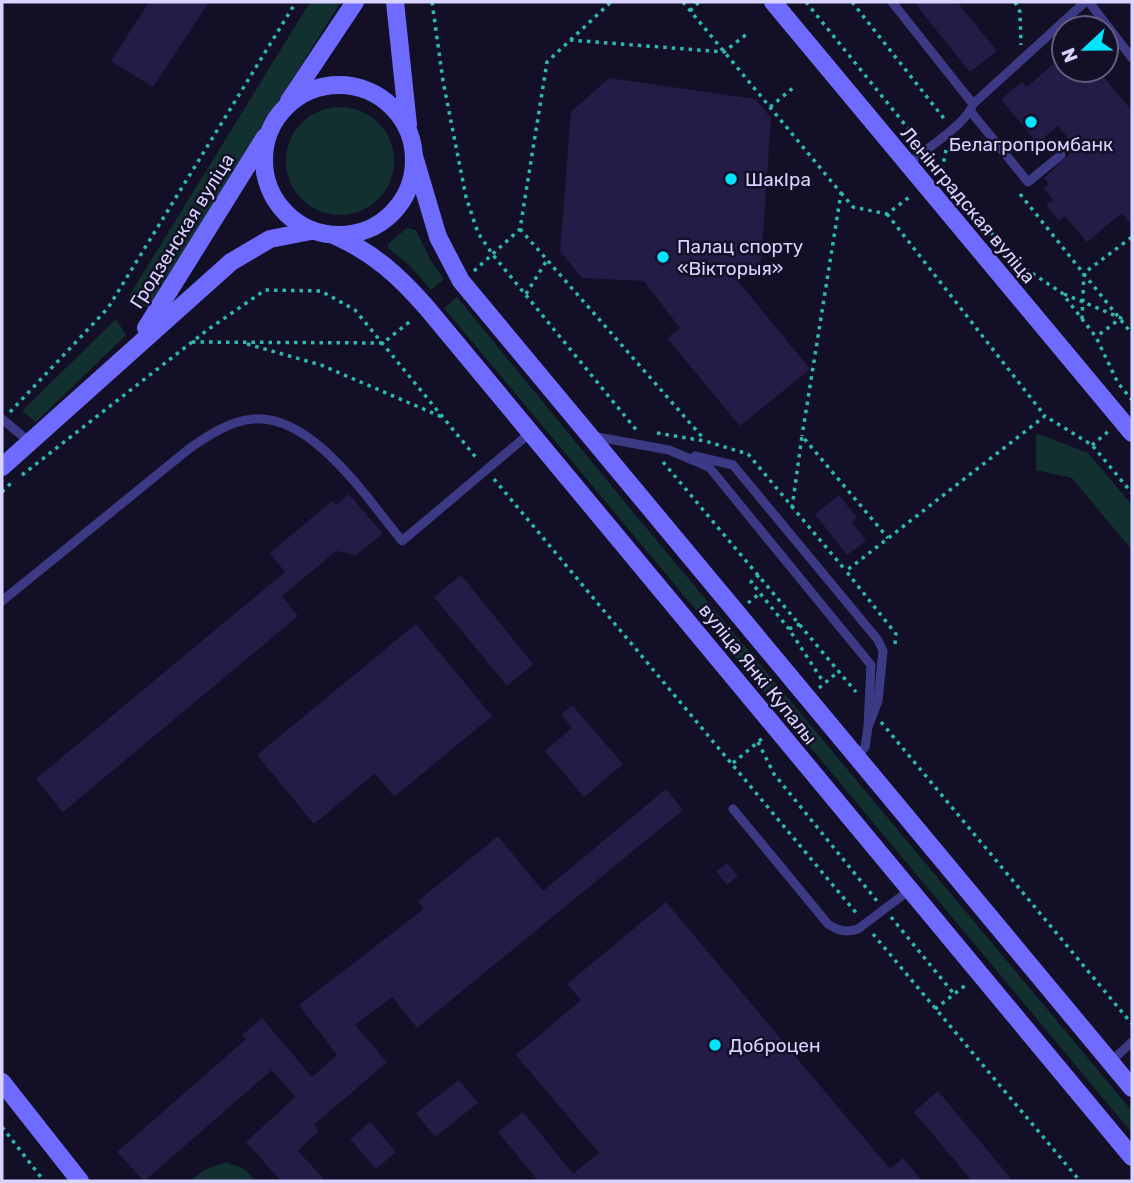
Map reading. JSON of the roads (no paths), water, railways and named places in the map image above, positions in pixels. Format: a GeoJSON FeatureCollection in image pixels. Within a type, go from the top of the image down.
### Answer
{"type":"FeatureCollection","features":[{"type":"Feature","properties":{"kind":"main road"},"geometry":{"type":"LineString","coordinates":[[355,2],[271,127],[264,151],[265,176],[269,187],[274,199],[290,218],[311,230],[336,236],[361,232],[383,221],[401,203],[411,180],[414,156],[408,132],[395,2]]}},
{"type":"Feature","properties":{"kind":"main road","name":"Ленінградская вуліца"},"geometry":{"type":"LineString","coordinates":[[773,2],[1132,433]]}},
{"type":"Feature","properties":{"kind":"main road"},"geometry":{"type":"LineString","coordinates":[[285,107],[302,94],[322,87],[343,85],[364,89],[382,99],[398,113],[408,132]]}},
{"type":"Feature","properties":{"kind":"main road","name":"Гродзенская вуліца"},"geometry":{"type":"LineString","coordinates":[[125,355],[150,323],[271,127]]}},
{"type":"Feature","properties":{"kind":"main road","name":"вуліца Янкі Купалы"},"geometry":{"type":"LineString","coordinates":[[414,156],[438,237],[461,281],[1132,1088]]}},
{"type":"Feature","properties":{"kind":"main road","name":"Гродзенская вуліца"},"geometry":{"type":"LineString","coordinates":[[2,467],[210,279],[242,255],[271,239],[311,230]]}},
{"type":"Feature","properties":{"kind":"main road","name":"вуліца Янкі Купалы"},"geometry":{"type":"LineString","coordinates":[[336,236],[374,256],[394,272],[427,308],[1132,1157]]}},
{"type":"Feature","properties":{"kind":"main road"},"geometry":{"type":"LineString","coordinates":[[2,1082],[80,1181]]}},
{"type":"Feature","properties":{"kind":"lane"},"geometry":{"type":"LineString","coordinates":[[892,2],[1027,182],[1061,155]]}},
{"type":"Feature","properties":{"kind":"lane"},"geometry":{"type":"LineString","coordinates":[[908,164],[952,128],[1087,2],[1128,45],[1132,58]]}},
{"type":"Feature","properties":{"kind":"lane"},"geometry":{"type":"LineString","coordinates":[[2,601],[190,448],[236,423],[253,419],[273,420],[295,428],[314,440],[402,541],[530,433]]}},
{"type":"Feature","properties":{"kind":"lane"},"geometry":{"type":"LineString","coordinates":[[2,420],[31,443]]}},
{"type":"Feature","properties":{"kind":"lane"},"geometry":{"type":"LineString","coordinates":[[586,432],[597,438],[649,446],[733,465],[878,640],[883,651],[878,701],[872,710],[864,747],[856,758]]}},
{"type":"Feature","properties":{"kind":"lane"},"geometry":{"type":"LineString","coordinates":[[669,450],[709,467],[871,665],[872,710]]}},
{"type":"Feature","properties":{"kind":"lane"},"geometry":{"type":"LineString","coordinates":[[733,810],[828,924],[837,930],[848,932],[866,925],[911,889]]}},
{"type":"Feature","properties":{"kind":"lane"},"geometry":{"type":"LineString","coordinates":[[1110,1062],[1132,1042]]}},
{"type":"Feature","properties":{"kind":"place","name":"Белагропромбанк"},"geometry":{"type":"Point","coordinates":[1031,122]}},
{"type":"Feature","properties":{"kind":"place","name":"ШакІра"},"geometry":{"type":"Point","coordinates":[731,179]}},
{"type":"Feature","properties":{"kind":"place","name":"Палац спорту «Вікторыя»"},"geometry":{"type":"Point","coordinates":[663,257]}},
{"type":"Feature","properties":{"kind":"place","name":"Доброцен"},"geometry":{"type":"Point","coordinates":[715,1045]}}]}
